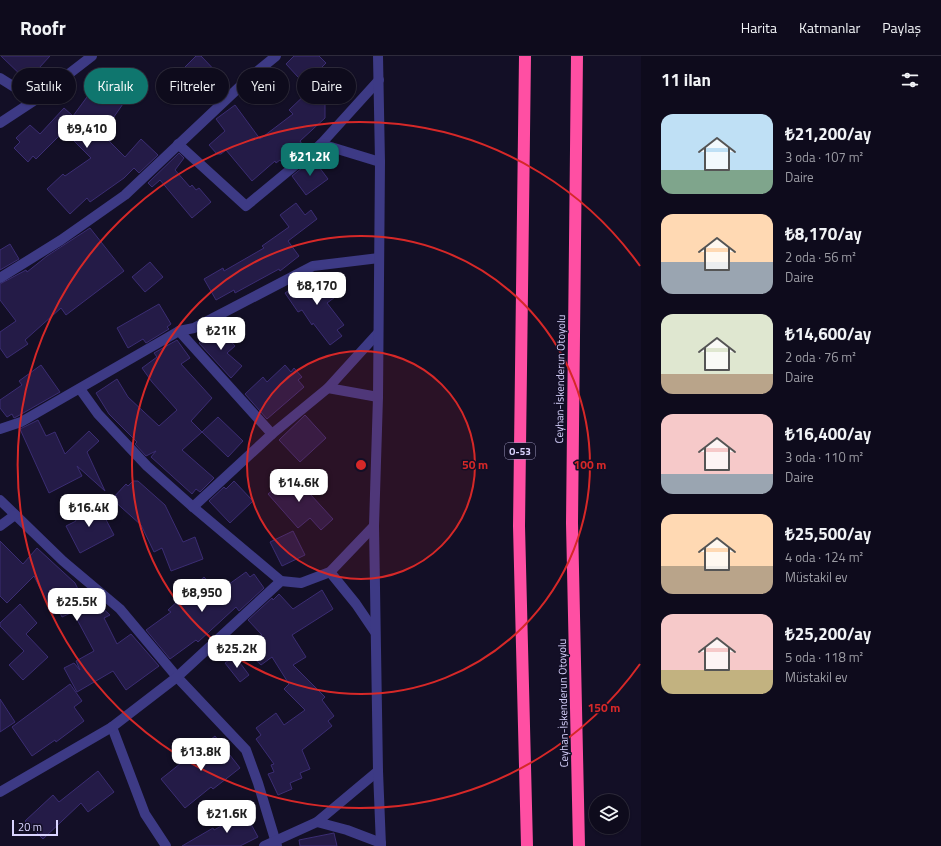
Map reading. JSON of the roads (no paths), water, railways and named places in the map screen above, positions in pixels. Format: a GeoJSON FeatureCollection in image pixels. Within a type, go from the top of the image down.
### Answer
{"type":"FeatureCollection","features":[{"type":"Feature","properties":{"kind":"highway","name":"O-53"},"geometry":{"type":"LineString","coordinates":[[525,56],[519,526],[527,846]]}},
{"type":"Feature","properties":{"kind":"highway","name":"Ceyhan-İskenderun Otoyolu"},"geometry":{"type":"LineString","coordinates":[[577,56],[572,523],[579,846]]}},
{"type":"Feature","properties":{"kind":"street"},"geometry":{"type":"LineString","coordinates":[[76,68],[92,56]]}},
{"type":"Feature","properties":{"kind":"street"},"geometry":{"type":"LineString","coordinates":[[0,278],[61,240],[125,195],[249,78],[276,56]]}},
{"type":"Feature","properties":{"kind":"street"},"geometry":{"type":"LineString","coordinates":[[317,822],[347,830],[381,844],[378,771],[374,526],[378,398],[380,162],[378,56]]}},
{"type":"Feature","properties":{"kind":"street"},"geometry":{"type":"LineString","coordinates":[[0,78],[12,86]]}},
{"type":"Feature","properties":{"kind":"street"},"geometry":{"type":"LineString","coordinates":[[178,144],[246,206],[321,144],[379,80]]}},
{"type":"Feature","properties":{"kind":"street"},"geometry":{"type":"LineString","coordinates":[[0,123],[29,104]]}},
{"type":"Feature","properties":{"kind":"street"},"geometry":{"type":"LineString","coordinates":[[321,144],[380,162]]}},
{"type":"Feature","properties":{"kind":"street"},"geometry":{"type":"LineString","coordinates":[[0,429],[21,422],[179,331],[194,328],[313,266],[379,258]]}},
{"type":"Feature","properties":{"kind":"street"},"geometry":{"type":"LineString","coordinates":[[179,331],[272,434]]}},
{"type":"Feature","properties":{"kind":"street"},"geometry":{"type":"LineString","coordinates":[[193,507],[272,434],[328,388],[378,333]]}},
{"type":"Feature","properties":{"kind":"street"},"geometry":{"type":"LineString","coordinates":[[328,388],[378,398]]}},
{"type":"Feature","properties":{"kind":"street"},"geometry":{"type":"LineString","coordinates":[[80,389],[98,414],[147,466],[281,581],[301,583],[330,572],[374,526]]}},
{"type":"Feature","properties":{"kind":"street"},"geometry":{"type":"LineString","coordinates":[[0,500],[63,560],[120,608],[177,677],[246,750],[276,843]]}},
{"type":"Feature","properties":{"kind":"street"},"geometry":{"type":"LineString","coordinates":[[0,526],[15,515]]}},
{"type":"Feature","properties":{"kind":"street"},"geometry":{"type":"LineString","coordinates":[[330,572],[356,604],[375,632]]}},
{"type":"Feature","properties":{"kind":"street"},"geometry":{"type":"LineString","coordinates":[[0,792],[112,727],[177,677],[281,581]]}},
{"type":"Feature","properties":{"kind":"street"},"geometry":{"type":"LineString","coordinates":[[112,727],[145,814],[166,846]]}},
{"type":"Feature","properties":{"kind":"street"},"geometry":{"type":"LineString","coordinates":[[264,846],[276,843],[317,822],[378,771]]}}]}
